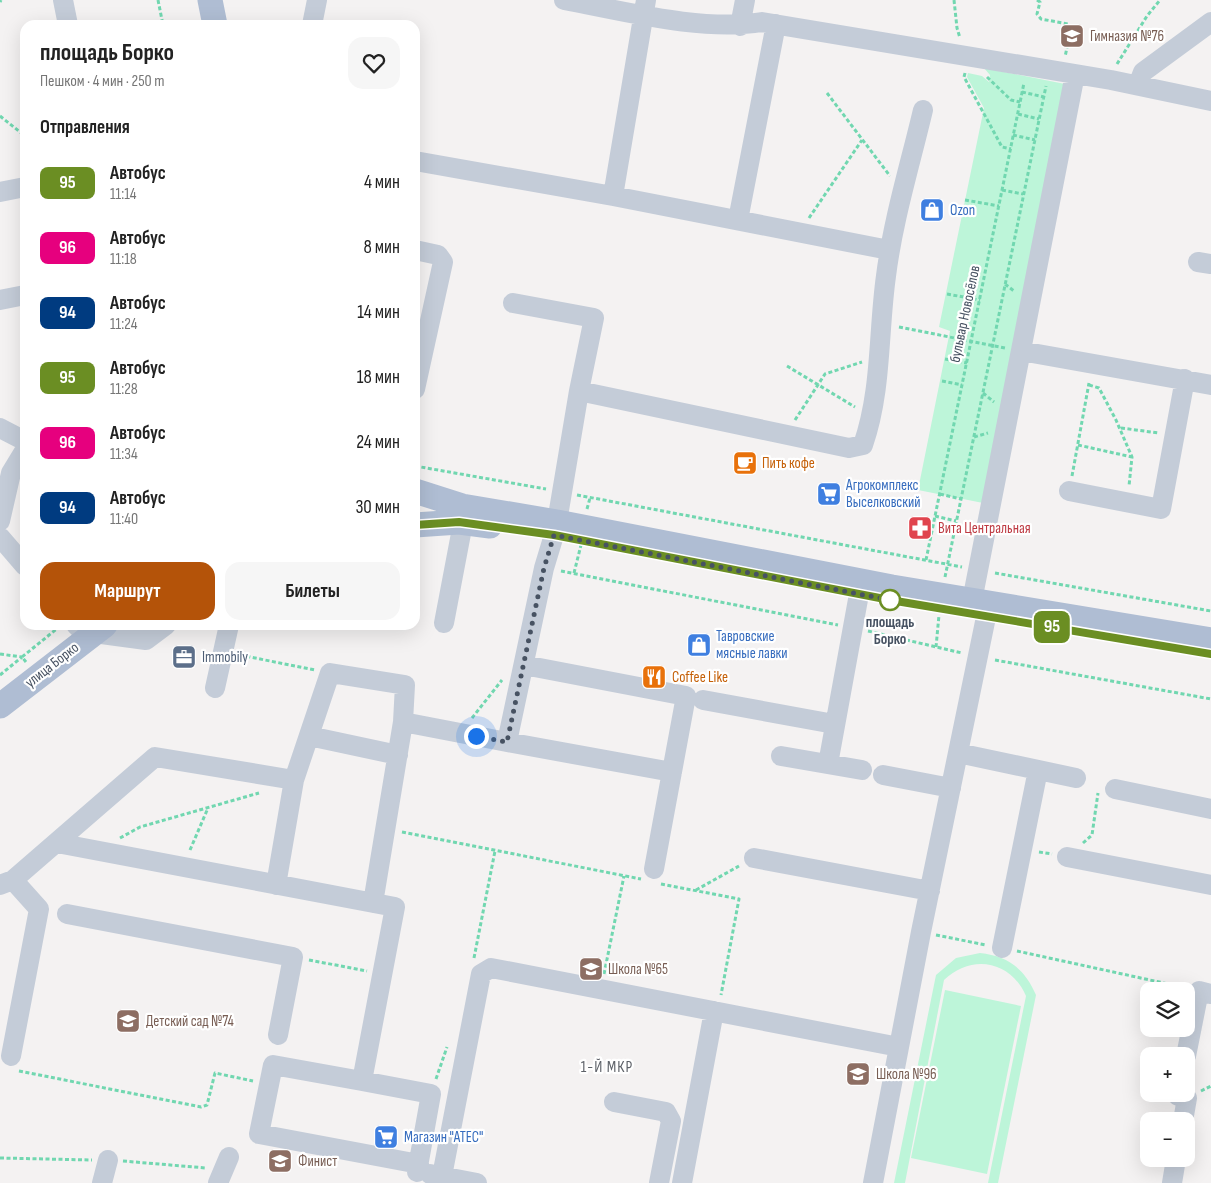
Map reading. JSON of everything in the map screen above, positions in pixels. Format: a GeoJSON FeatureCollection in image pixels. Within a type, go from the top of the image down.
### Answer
{"type":"FeatureCollection","features":[{"type":"Feature","properties":{"kind":"main road"},"geometry":{"type":"LineString","coordinates":[[195,0],[199,20]]}},
{"type":"Feature","properties":{"kind":"main road"},"geometry":{"type":"LineString","coordinates":[[210,0],[214,20]]}},
{"type":"Feature","properties":{"kind":"main road"},"geometry":{"type":"LineString","coordinates":[[420,493],[463,514],[555,528],[892,587],[979,608],[1211,654]]}},
{"type":"Feature","properties":{"kind":"main road"},"geometry":{"type":"LineString","coordinates":[[420,524],[463,514]]}},
{"type":"Feature","properties":{"kind":"main road"},"geometry":{"type":"LineString","coordinates":[[555,528],[859,594],[979,608],[1211,640]]}},
{"type":"Feature","properties":{"kind":"main road","name":"улица Борко"},"geometry":{"type":"LineString","coordinates":[[0,690],[84,630]]}},
{"type":"Feature","properties":{"kind":"main road","name":"улица Борко"},"geometry":{"type":"LineString","coordinates":[[0,706],[85,630]]}},
{"type":"Feature","properties":{"kind":"lane"},"geometry":{"type":"LineString","coordinates":[[63,0],[67,20]]}},
{"type":"Feature","properties":{"kind":"lane"},"geometry":{"type":"LineString","coordinates":[[313,20],[317,0]]}},
{"type":"Feature","properties":{"kind":"lane"},"geometry":{"type":"LineString","coordinates":[[564,0],[645,8],[740,26],[762,22],[776,24],[966,62],[1111,80],[1211,101]]}},
{"type":"Feature","properties":{"kind":"lane"},"geometry":{"type":"LineString","coordinates":[[740,26],[745,0]]}},
{"type":"Feature","properties":{"kind":"lane"},"geometry":{"type":"LineString","coordinates":[[613,196],[645,8]]}},
{"type":"Feature","properties":{"kind":"lane"},"geometry":{"type":"LineString","coordinates":[[1138,85],[1143,72],[1211,22]]}},
{"type":"Feature","properties":{"kind":"lane"},"geometry":{"type":"LineString","coordinates":[[738,220],[776,24]]}},
{"type":"Feature","properties":{"kind":"lane"},"geometry":{"type":"LineString","coordinates":[[873,1183],[921,932],[978,657],[978,570],[1021,351],[1061,74]]}},
{"type":"Feature","properties":{"kind":"lane"},"geometry":{"type":"LineString","coordinates":[[579,391],[848,448],[863,445],[872,418],[878,377],[881,324],[889,250],[923,110]]}},
{"type":"Feature","properties":{"kind":"lane"},"geometry":{"type":"LineString","coordinates":[[420,162],[613,196],[889,250]]}},
{"type":"Feature","properties":{"kind":"lane"},"geometry":{"type":"LineString","coordinates":[[0,192],[20,188]]}},
{"type":"Feature","properties":{"kind":"lane"},"geometry":{"type":"LineString","coordinates":[[420,251],[438,255],[442,262],[420,365]]}},
{"type":"Feature","properties":{"kind":"lane"},"geometry":{"type":"LineString","coordinates":[[0,300],[20,297]]}},
{"type":"Feature","properties":{"kind":"lane"},"geometry":{"type":"LineString","coordinates":[[507,742],[544,568],[555,528],[594,318],[513,303]]}},
{"type":"Feature","properties":{"kind":"lane"},"geometry":{"type":"LineString","coordinates":[[1021,351],[1211,385]]}},
{"type":"Feature","properties":{"kind":"lane"},"geometry":{"type":"LineString","coordinates":[[1069,491],[1161,509],[1185,380]]}},
{"type":"Feature","properties":{"kind":"lane"},"geometry":{"type":"LineString","coordinates":[[0,428],[20,438]]}},
{"type":"Feature","properties":{"kind":"lane"},"geometry":{"type":"LineString","coordinates":[[0,521],[11,473],[20,458]]}},
{"type":"Feature","properties":{"kind":"lane"},"geometry":{"type":"LineString","coordinates":[[444,623],[463,514]]}},
{"type":"Feature","properties":{"kind":"lane"},"geometry":{"type":"LineString","coordinates":[[0,537],[20,560]]}},
{"type":"Feature","properties":{"kind":"lane"},"geometry":{"type":"LineString","coordinates":[[828,764],[859,594]]}},
{"type":"Feature","properties":{"kind":"lane"},"geometry":{"type":"LineString","coordinates":[[101,630],[146,640],[159,630]]}},
{"type":"Feature","properties":{"kind":"lane"},"geometry":{"type":"LineString","coordinates":[[215,688],[228,630]]}},
{"type":"Feature","properties":{"kind":"lane"},"geometry":{"type":"LineString","coordinates":[[524,666],[686,696],[652,877]]}},
{"type":"Feature","properties":{"kind":"lane"},"geometry":{"type":"LineString","coordinates":[[276,885],[294,780],[330,673],[405,685],[403,722],[373,903]]}},
{"type":"Feature","properties":{"kind":"lane"},"geometry":{"type":"LineString","coordinates":[[704,700],[834,724]]}},
{"type":"Feature","properties":{"kind":"lane"},"geometry":{"type":"LineString","coordinates":[[403,722],[672,772]]}},
{"type":"Feature","properties":{"kind":"lane"},"geometry":{"type":"LineString","coordinates":[[309,736],[398,755]]}},
{"type":"Feature","properties":{"kind":"lane"},"geometry":{"type":"LineString","coordinates":[[958,753],[1076,778]]}},
{"type":"Feature","properties":{"kind":"lane"},"geometry":{"type":"LineString","coordinates":[[781,756],[862,770]]}},
{"type":"Feature","properties":{"kind":"lane"},"geometry":{"type":"LineString","coordinates":[[11,1056],[39,909],[7,882],[57,843],[155,757],[294,780]]}},
{"type":"Feature","properties":{"kind":"lane"},"geometry":{"type":"LineString","coordinates":[[1002,948],[1038,770]]}},
{"type":"Feature","properties":{"kind":"lane"},"geometry":{"type":"LineString","coordinates":[[883,775],[951,788]]}},
{"type":"Feature","properties":{"kind":"lane"},"geometry":{"type":"LineString","coordinates":[[1116,789],[1211,809]]}},
{"type":"Feature","properties":{"kind":"lane"},"geometry":{"type":"LineString","coordinates":[[57,843],[395,907],[362,1081]]}},
{"type":"Feature","properties":{"kind":"lane"},"geometry":{"type":"LineString","coordinates":[[1067,857],[1211,885]]}},
{"type":"Feature","properties":{"kind":"lane"},"geometry":{"type":"LineString","coordinates":[[754,858],[930,891]]}},
{"type":"Feature","properties":{"kind":"lane"},"geometry":{"type":"LineString","coordinates":[[67,914],[293,957],[278,1034]]}},
{"type":"Feature","properties":{"kind":"lane"},"geometry":{"type":"LineString","coordinates":[[442,1176],[481,974],[490,968],[899,1047]]}},
{"type":"Feature","properties":{"kind":"lane"},"geometry":{"type":"LineString","coordinates":[[1189,1047],[1205,993]]}},
{"type":"Feature","properties":{"kind":"lane"},"geometry":{"type":"LineString","coordinates":[[682,1183],[714,1011]]}},
{"type":"Feature","properties":{"kind":"lane"},"geometry":{"type":"LineString","coordinates":[[417,1173],[431,1094],[272,1065],[259,1134],[417,1173],[477,1183]]}},
{"type":"Feature","properties":{"kind":"lane"},"geometry":{"type":"LineString","coordinates":[[614,1102],[666,1112],[671,1121],[659,1183]]}},
{"type":"Feature","properties":{"kind":"lane"},"geometry":{"type":"LineString","coordinates":[[102,1183],[108,1160]]}},
{"type":"Feature","properties":{"kind":"lane"},"geometry":{"type":"LineString","coordinates":[[1172,1183],[1175,1167]]}},
{"type":"Feature","properties":{"kind":"path"},"geometry":{"type":"LineString","coordinates":[[158,0],[162,20]]}},
{"type":"Feature","properties":{"kind":"path"},"geometry":{"type":"LineString","coordinates":[[954,0],[957,28],[966,62],[964,77],[1002,147],[1011,149]]}},
{"type":"Feature","properties":{"kind":"path"},"geometry":{"type":"LineString","coordinates":[[948,564],[1044,97],[1061,74],[1071,28],[1068,24],[1040,19],[1037,14],[1040,2],[1037,0]]}},
{"type":"Feature","properties":{"kind":"path"},"geometry":{"type":"LineString","coordinates":[[1111,80],[1119,60],[1147,16],[1160,0]]}},
{"type":"Feature","properties":{"kind":"path","name":"бульвар Новосёлов"},"geometry":{"type":"LineString","coordinates":[[926,560],[1026,73]]}},
{"type":"Feature","properties":{"kind":"path"},"geometry":{"type":"LineString","coordinates":[[984,75],[1011,100],[1020,102]]}},
{"type":"Feature","properties":{"kind":"path"},"geometry":{"type":"LineString","coordinates":[[1022,92],[1044,97]]}},
{"type":"Feature","properties":{"kind":"path"},"geometry":{"type":"LineString","coordinates":[[826,93],[903,194]]}},
{"type":"Feature","properties":{"kind":"path"},"geometry":{"type":"LineString","coordinates":[[1018,114],[1039,119]]}},
{"type":"Feature","properties":{"kind":"path"},"geometry":{"type":"LineString","coordinates":[[0,116],[20,132]]}},
{"type":"Feature","properties":{"kind":"path"},"geometry":{"type":"LineString","coordinates":[[1013,135],[1035,140]]}},
{"type":"Feature","properties":{"kind":"path"},"geometry":{"type":"LineString","coordinates":[[799,232],[862,140]]}},
{"type":"Feature","properties":{"kind":"path"},"geometry":{"type":"LineString","coordinates":[[1002,190],[1023,194]]}},
{"type":"Feature","properties":{"kind":"path"},"geometry":{"type":"LineString","coordinates":[[964,200],[999,206]]}},
{"type":"Feature","properties":{"kind":"path"},"geometry":{"type":"LineString","coordinates":[[947,294],[980,300]]}},
{"type":"Feature","properties":{"kind":"path"},"geometry":{"type":"LineString","coordinates":[[881,324],[993,345]]}},
{"type":"Feature","properties":{"kind":"path"},"geometry":{"type":"LineString","coordinates":[[788,436],[797,416],[825,374],[879,356]]}},
{"type":"Feature","properties":{"kind":"path"},"geometry":{"type":"LineString","coordinates":[[945,359],[967,363]]}},
{"type":"Feature","properties":{"kind":"path"},"geometry":{"type":"LineString","coordinates":[[1069,491],[1092,363]]}},
{"type":"Feature","properties":{"kind":"path"},"geometry":{"type":"LineString","coordinates":[[787,366],[872,418]]}},
{"type":"Feature","properties":{"kind":"path"},"geometry":{"type":"LineString","coordinates":[[942,381],[962,385]]}},
{"type":"Feature","properties":{"kind":"path"},"geometry":{"type":"LineString","coordinates":[[1089,385],[1099,388],[1120,428],[1132,457],[1126,502]]}},
{"type":"Feature","properties":{"kind":"path"},"geometry":{"type":"LineString","coordinates":[[1120,428],[1175,435]]}},
{"type":"Feature","properties":{"kind":"path"},"geometry":{"type":"LineString","coordinates":[[1078,445],[1132,457]]}},
{"type":"Feature","properties":{"kind":"path"},"geometry":{"type":"LineString","coordinates":[[420,467],[1211,611]]}},
{"type":"Feature","properties":{"kind":"path"},"geometry":{"type":"LineString","coordinates":[[940,494],[961,499]]}},
{"type":"Feature","properties":{"kind":"path"},"geometry":{"type":"LineString","coordinates":[[935,516],[956,521]]}},
{"type":"Feature","properties":{"kind":"path"},"geometry":{"type":"LineString","coordinates":[[544,568],[854,628],[978,657],[1211,699]]}},
{"type":"Feature","properties":{"kind":"path"},"geometry":{"type":"LineString","coordinates":[[223,651],[330,673]]}},
{"type":"Feature","properties":{"kind":"path"},"geometry":{"type":"LineString","coordinates":[[0,654],[22,658],[0,675]]}},
{"type":"Feature","properties":{"kind":"path"},"geometry":{"type":"LineString","coordinates":[[461,733],[514,664],[524,666]]}},
{"type":"Feature","properties":{"kind":"path"},"geometry":{"type":"LineString","coordinates":[[1022,848],[1067,857],[1092,835],[1100,784],[1116,789]]}},
{"type":"Feature","properties":{"kind":"path"},"geometry":{"type":"LineString","coordinates":[[95,850],[140,827],[261,792]]}},
{"type":"Feature","properties":{"kind":"path"},"geometry":{"type":"LineString","coordinates":[[186,868],[192,846],[208,807]]}},
{"type":"Feature","properties":{"kind":"path"},"geometry":{"type":"LineString","coordinates":[[385,829],[624,876],[652,877],[696,890],[739,899],[720,1000],[714,1011]]}},
{"type":"Feature","properties":{"kind":"path"},"geometry":{"type":"LineString","coordinates":[[696,890],[754,858]]}},
{"type":"Feature","properties":{"kind":"path"},"geometry":{"type":"LineString","coordinates":[[601,990],[624,876]]}},
{"type":"Feature","properties":{"kind":"path"},"geometry":{"type":"LineString","coordinates":[[921,932],[1205,993]]}},
{"type":"Feature","properties":{"kind":"path"},"geometry":{"type":"LineString","coordinates":[[293,957],[382,974]]}},
{"type":"Feature","properties":{"kind":"path"},"geometry":{"type":"LineString","coordinates":[[11,1056],[11,1067],[16,1071],[201,1106],[207,1105],[210,1100],[215,1073],[269,1084]]}},
{"type":"Feature","properties":{"kind":"path"},"geometry":{"type":"LineString","coordinates":[[0,1158],[108,1160],[224,1169]]}},
{"type":"Feature","properties":{"kind":"green space"},"geometry":{"type":"Polygon","coordinates":[[[984,68],[1065,84],[988,504],[918,490],[950,331],[939,327],[984,108],[967,77],[968,73],[982,76],[989,82],[990,75],[984,68]]]}},
{"type":"Feature","properties":{"kind":"green space"},"geometry":{"type":"Polygon","coordinates":[[[980,953],[999,957],[1014,965],[1027,978],[1036,995],[998,1183],[988,1183],[1026,996],[1011,975],[1001,968],[978,964],[967,966],[944,980],[905,1183],[894,1183],[936,975],[956,958],[980,953]]]}},
{"type":"Feature","properties":{"kind":"green space"},"geometry":{"type":"Polygon","coordinates":[[[945,990],[1021,1006],[987,1174],[911,1158],[945,990]]]}},
{"type":"Feature","properties":{"kind":"bus line","name":"95"},"geometry":{"type":"LineString","coordinates":[[420,525],[459,522],[554,535],[890,600],[1211,654]]}},
{"type":"Feature","properties":{"kind":"place","name":"Гимназия №76"},"geometry":{"type":"Point","coordinates":[1072,36]}},
{"type":"Feature","properties":{"kind":"place","name":"Ozon"},"geometry":{"type":"Point","coordinates":[932,210]}},
{"type":"Feature","properties":{"kind":"place","name":"Пить кофе"},"geometry":{"type":"Point","coordinates":[745,463]}},
{"type":"Feature","properties":{"kind":"place","name":"Агрокомплекс Выселковский"},"geometry":{"type":"Point","coordinates":[829,494]}},
{"type":"Feature","properties":{"kind":"place","name":"Вита Центральная"},"geometry":{"type":"Point","coordinates":[920,528]}},
{"type":"Feature","properties":{"kind":"place","name":"площадь Борко"},"geometry":{"type":"Point","coordinates":[890,600]}},
{"type":"Feature","properties":{"kind":"place","name":"Тавровские мясные лавки"},"geometry":{"type":"Point","coordinates":[699,645]}},
{"type":"Feature","properties":{"kind":"place","name":"Immobily"},"geometry":{"type":"Point","coordinates":[184,657]}},
{"type":"Feature","properties":{"kind":"place","name":"Coffee Like"},"geometry":{"type":"Point","coordinates":[654,677]}},
{"type":"Feature","properties":{"kind":"place","name":"Школа №65"},"geometry":{"type":"Point","coordinates":[591,969]}},
{"type":"Feature","properties":{"kind":"place","name":"Детский сад №74"},"geometry":{"type":"Point","coordinates":[128,1021]}},
{"type":"Feature","properties":{"kind":"place","name":"Школа №96"},"geometry":{"type":"Point","coordinates":[858,1074]}},
{"type":"Feature","properties":{"kind":"place","name":"Магазин \"АТЕС\""},"geometry":{"type":"Point","coordinates":[386,1137]}},
{"type":"Feature","properties":{"kind":"place","name":"Финист"},"geometry":{"type":"Point","coordinates":[280,1161]}},
{"type":"Feature","properties":{"kind":"district","name":"1-Й МКР"},"geometry":{"type":"Point","coordinates":[607,1067]}},
{"type":"Feature","properties":{"kind":"route"},"geometry":{"type":"LineString","coordinates":[[476,736],[507,742],[544,568],[554,535],[890,600]]}}]}
